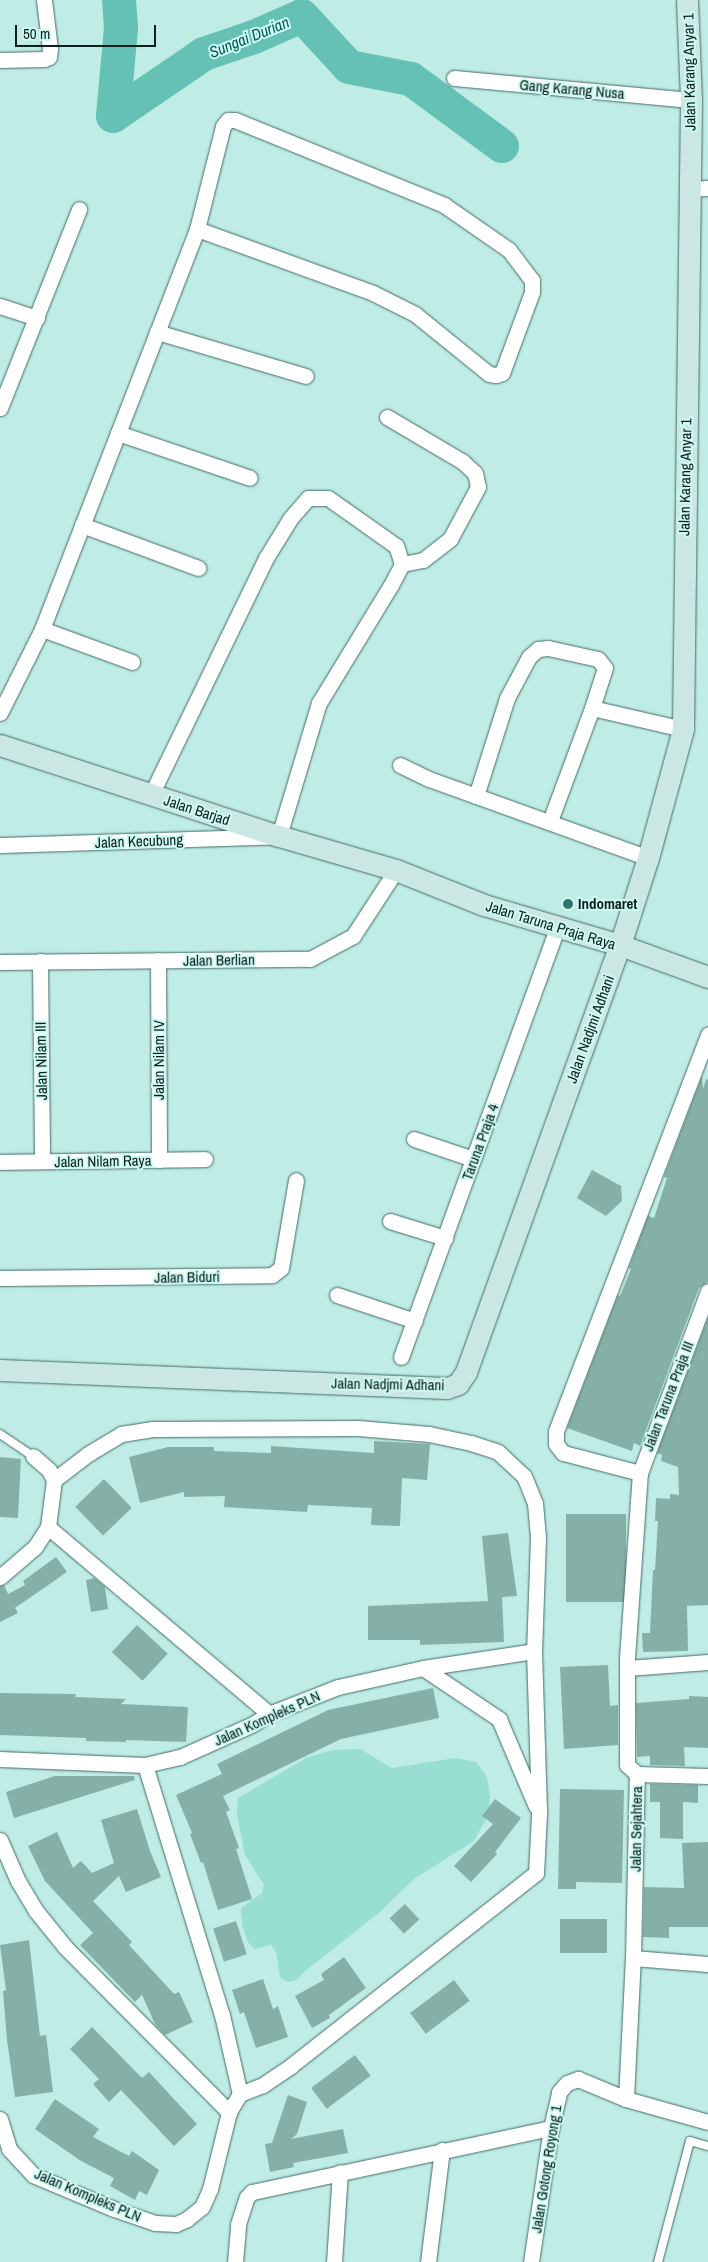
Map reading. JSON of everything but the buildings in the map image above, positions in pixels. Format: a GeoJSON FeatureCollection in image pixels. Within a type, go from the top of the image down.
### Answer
{"type":"FeatureCollection","features":[{"type":"Feature","properties":{"kind":"main road","name":"Jalan Karang Anyar 1"},"geometry":{"type":"LineString","coordinates":[[620,945],[648,858],[683,729],[698,188],[691,100],[688,0]]}},
{"type":"Feature","properties":{"kind":"main road","name":"Jalan Barjad"},"geometry":{"type":"LineString","coordinates":[[0,745],[59,762],[151,795],[279,836],[396,870]]}},
{"type":"Feature","properties":{"kind":"main road","name":"Jalan Taruna Praja Raya"},"geometry":{"type":"LineString","coordinates":[[396,870],[484,905],[620,945],[708,977]]}},
{"type":"Feature","properties":{"kind":"main road","name":"Jalan Nadjmi Adhani"},"geometry":{"type":"LineString","coordinates":[[0,1370],[447,1388],[458,1384],[466,1372],[620,945]]}},
{"type":"Feature","properties":{"kind":"street"},"geometry":{"type":"LineString","coordinates":[[0,60],[44,60],[49,57],[50,49],[44,0]]}},
{"type":"Feature","properties":{"kind":"street","name":"Gang Karang Nusa"},"geometry":{"type":"LineString","coordinates":[[454,78],[691,100]]}},
{"type":"Feature","properties":{"kind":"street"},"geometry":{"type":"LineString","coordinates":[[0,714],[42,628],[197,229],[223,126],[228,120],[235,120],[444,206],[508,250],[532,280],[532,292],[502,373],[496,376],[489,374],[415,314],[373,293],[197,229]]}},
{"type":"Feature","properties":{"kind":"street"},"geometry":{"type":"LineString","coordinates":[[0,408],[79,209]]}},
{"type":"Feature","properties":{"kind":"street"},"geometry":{"type":"LineString","coordinates":[[0,306],[37,318]]}},
{"type":"Feature","properties":{"kind":"street"},"geometry":{"type":"LineString","coordinates":[[157,332],[306,376]]}},
{"type":"Feature","properties":{"kind":"street"},"geometry":{"type":"LineString","coordinates":[[388,417],[463,462],[475,473],[478,487],[450,539],[423,560],[402,564]]}},
{"type":"Feature","properties":{"kind":"street"},"geometry":{"type":"LineString","coordinates":[[118,433],[250,478]]}},
{"type":"Feature","properties":{"kind":"street"},"geometry":{"type":"LineString","coordinates":[[151,795],[266,558],[290,519],[308,498],[328,498],[396,546],[402,564],[319,703],[279,836]]}},
{"type":"Feature","properties":{"kind":"street"},"geometry":{"type":"LineString","coordinates":[[82,525],[198,568]]}},
{"type":"Feature","properties":{"kind":"street"},"geometry":{"type":"LineString","coordinates":[[42,628],[132,662]]}},
{"type":"Feature","properties":{"kind":"street"},"geometry":{"type":"LineString","coordinates":[[476,796],[507,698],[529,657],[538,649],[548,648],[598,659],[605,668],[550,821]]}},
{"type":"Feature","properties":{"kind":"street"},"geometry":{"type":"LineString","coordinates":[[592,708],[683,729]]}},
{"type":"Feature","properties":{"kind":"street"},"geometry":{"type":"LineString","coordinates":[[400,764],[476,796],[550,821],[648,858]]}},
{"type":"Feature","properties":{"kind":"street","name":"Jalan Kecubung"},"geometry":{"type":"LineString","coordinates":[[0,846],[279,836]]}},
{"type":"Feature","properties":{"kind":"street","name":"Jalan Berlian"},"geometry":{"type":"LineString","coordinates":[[0,962],[310,959],[353,936],[396,870]]}},
{"type":"Feature","properties":{"kind":"street","name":"Taruna Praja 4"},"geometry":{"type":"LineString","coordinates":[[401,1357],[557,928]]}},
{"type":"Feature","properties":{"kind":"street","name":"Jalan Nilam IV"},"geometry":{"type":"LineString","coordinates":[[158,960],[159,1160]]}},
{"type":"Feature","properties":{"kind":"street","name":"Jalan Nilam III"},"geometry":{"type":"LineString","coordinates":[[40,961],[42,1161]]}},
{"type":"Feature","properties":{"kind":"street"},"geometry":{"type":"LineString","coordinates":[[640,1473],[563,1453],[556,1444],[556,1431],[708,1034]]}},
{"type":"Feature","properties":{"kind":"street"},"geometry":{"type":"LineString","coordinates":[[414,1139],[473,1160]]}},
{"type":"Feature","properties":{"kind":"street","name":"Jalan Nilam Raya"},"geometry":{"type":"LineString","coordinates":[[0,1162],[205,1160]]}},
{"type":"Feature","properties":{"kind":"street","name":"Jalan Biduri"},"geometry":{"type":"LineString","coordinates":[[0,1278],[272,1275],[281,1268],[296,1180]]}},
{"type":"Feature","properties":{"kind":"street"},"geometry":{"type":"LineString","coordinates":[[390,1221],[445,1238]]}},
{"type":"Feature","properties":{"kind":"street","name":"Jalan Taruna Praja III"},"geometry":{"type":"LineString","coordinates":[[640,1473],[708,1291]]}},
{"type":"Feature","properties":{"kind":"street"},"geometry":{"type":"LineString","coordinates":[[337,1295],[414,1321]]}},
{"type":"Feature","properties":{"kind":"street"},"geometry":{"type":"LineString","coordinates":[[54,1480],[88,1454],[121,1434],[153,1430],[358,1428],[429,1434],[471,1443],[498,1452],[524,1476],[535,1503],[538,1538],[534,1651],[539,1814],[538,1867],[534,1876],[291,2066],[263,2085],[240,2094],[222,2014],[145,1765]]}},
{"type":"Feature","properties":{"kind":"street"},"geometry":{"type":"LineString","coordinates":[[0,1576],[35,1547],[48,1527],[54,1480],[49,1470],[33,1456]]}},
{"type":"Feature","properties":{"kind":"street","name":"Jalan Sejahtera"},"geometry":{"type":"LineString","coordinates":[[626,2099],[633,1958],[637,1774],[627,1765],[627,1668],[640,1473]]}},
{"type":"Feature","properties":{"kind":"street"},"geometry":{"type":"LineString","coordinates":[[48,1527],[270,1714]]}},
{"type":"Feature","properties":{"kind":"street","name":"Jalan Kompleks PLN"},"geometry":{"type":"LineString","coordinates":[[0,1759],[145,1765],[180,1757],[253,1724],[270,1714],[338,1688],[423,1668],[534,1651]]}},
{"type":"Feature","properties":{"kind":"street"},"geometry":{"type":"LineString","coordinates":[[627,1668],[708,1662]]}},
{"type":"Feature","properties":{"kind":"street"},"geometry":{"type":"LineString","coordinates":[[423,1668],[499,1719],[539,1814]]}},
{"type":"Feature","properties":{"kind":"street"},"geometry":{"type":"LineString","coordinates":[[637,1774],[708,1776]]}},
{"type":"Feature","properties":{"kind":"street"},"geometry":{"type":"LineString","coordinates":[[0,1840],[18,1881],[36,1911],[65,1947],[228,2112]]}},
{"type":"Feature","properties":{"kind":"street"},"geometry":{"type":"LineString","coordinates":[[633,1958],[708,1964]]}},
{"type":"Feature","properties":{"kind":"street","name":"Jalan Gotong Royong 1"},"geometry":{"type":"LineString","coordinates":[[531,2262],[551,2128],[559,2092],[572,2080],[578,2080],[626,2099]]}},
{"type":"Feature","properties":{"kind":"street","name":"Jalan Kompleks PLN"},"geometry":{"type":"LineString","coordinates":[[0,2119],[9,2149],[33,2175],[114,2209],[155,2222],[176,2224],[188,2219],[202,2207],[210,2190],[228,2112],[240,2094]]}},
{"type":"Feature","properties":{"kind":"street"},"geometry":{"type":"LineString","coordinates":[[626,2099],[708,2122]]}},
{"type":"Feature","properties":{"kind":"street"},"geometry":{"type":"LineString","coordinates":[[235,2262],[238,2224],[247,2197],[252,2192],[551,2128]]}},
{"type":"Feature","properties":{"kind":"street"},"geometry":{"type":"LineString","coordinates":[[428,2262],[442,2150]]}},
{"type":"Feature","properties":{"kind":"street"},"geometry":{"type":"LineString","coordinates":[[334,2262],[340,2172]]}},
{"type":"Feature","properties":{"kind":"lane"},"geometry":{"type":"LineString","coordinates":[[0,1434],[33,1456]]}},
{"type":"Feature","properties":{"kind":"lane"},"geometry":{"type":"LineString","coordinates":[[658,2262],[690,2141],[708,2146]]}},
{"type":"Feature","properties":{"kind":"green space"},"geometry":{"type":"Polygon","coordinates":[[[360,1749],[392,1768],[455,1758],[476,1762],[487,1777],[490,1797],[489,1814],[474,1841],[414,1879],[380,1912],[304,1972],[297,1980],[288,1982],[280,1977],[276,1952],[271,1945],[254,1949],[248,1942],[242,1925],[241,1908],[262,1893],[264,1885],[245,1855],[237,1815],[238,1798],[306,1758],[332,1750],[360,1749]]]}},
{"type":"Feature","properties":{"kind":"waterway","name":"Sungai Durian"},"geometry":{"type":"LineString","coordinates":[[119,0],[121,28],[113,116],[204,54],[254,37],[302,16],[349,67],[411,79],[502,146]]}},
{"type":"Feature","properties":{"kind":"place","name":"Indomaret"},"geometry":{"type":"Point","coordinates":[568,904]}}]}
